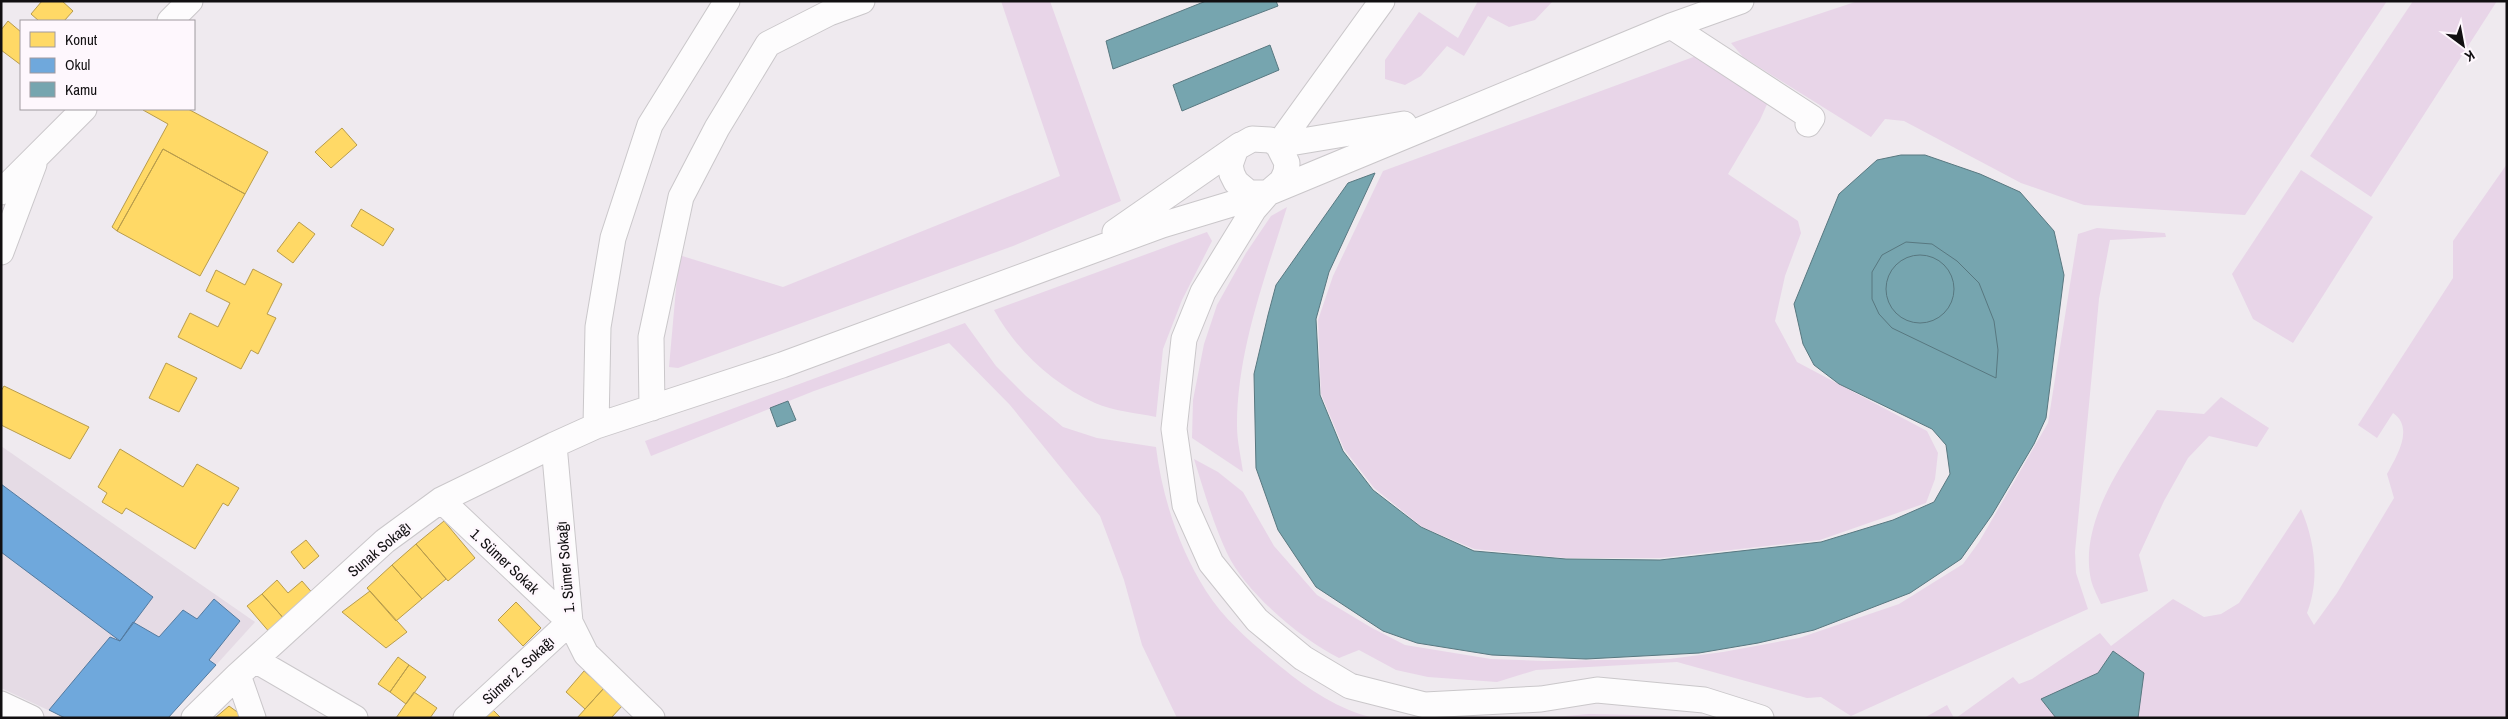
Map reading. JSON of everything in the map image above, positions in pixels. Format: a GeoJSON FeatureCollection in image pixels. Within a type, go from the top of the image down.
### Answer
{"type":"FeatureCollection","features":[{"type":"Feature","properties":{"kind":"street"},"geometry":{"type":"LineString","coordinates":[[171,20],[190,1]]}},
{"type":"Feature","properties":{"kind":"street"},"geometry":{"type":"LineString","coordinates":[[596,426],[598,327],[614,238],[650,125],[727,1]]}},
{"type":"Feature","properties":{"kind":"street"},"geometry":{"type":"LineString","coordinates":[[652,408],[651,336],[681,197],[717,128],[768,44],[829,14],[862,1]]}},
{"type":"Feature","properties":{"kind":"street"},"geometry":{"type":"LineString","coordinates":[[1278,146],[1382,1]]}},
{"type":"Feature","properties":{"kind":"street"},"geometry":{"type":"LineString","coordinates":[[1084,254],[1162,225],[1268,193],[1671,26],[1741,1]]}},
{"type":"Feature","properties":{"kind":"street"},"geometry":{"type":"LineString","coordinates":[[1671,26],[1812,118],[1808,124]]}},
{"type":"Feature","properties":{"kind":"street"},"geometry":{"type":"LineString","coordinates":[[1,192],[83,110]]}},
{"type":"Feature","properties":{"kind":"street"},"geometry":{"type":"LineString","coordinates":[[1084,254],[1243,142],[1261,138],[1278,146],[1446,118]]}},
{"type":"Feature","properties":{"kind":"street"},"geometry":{"type":"LineString","coordinates":[[1243,142],[1232,156],[1232,174],[1236,182],[1249,193],[1268,193]]}},
{"type":"Feature","properties":{"kind":"street"},"geometry":{"type":"LineString","coordinates":[[1278,146],[1287,162],[1286,172],[1282,181],[1254,209],[1203,292],[1184,339],[1174,429],[1185,505],[1211,563],[1257,620],[1303,658],[1350,686],[1425,705],[1542,699],[1597,690],[1704,700],[1761,718]]}},
{"type":"Feature","properties":{"kind":"street"},"geometry":{"type":"LineString","coordinates":[[1,252],[36,157]]}},
{"type":"Feature","properties":{"kind":"street","name":"Sunak Sokağı"},"geometry":{"type":"LineString","coordinates":[[194,718],[246,667],[385,541],[440,500],[596,426],[782,365],[1084,254]]}},
{"type":"Feature","properties":{"kind":"street","name":"1. Sümer Sokağı"},"geometry":{"type":"LineString","coordinates":[[554,445],[570,622],[586,654],[652,718]]}},
{"type":"Feature","properties":{"kind":"street","name":"1. Sümer Sokak"},"geometry":{"type":"LineString","coordinates":[[440,500],[570,622]]}},
{"type":"Feature","properties":{"kind":"street","name":"Sümer 2. Sokağı"},"geometry":{"type":"LineString","coordinates":[[466,718],[570,622]]}},
{"type":"Feature","properties":{"kind":"street"},"geometry":{"type":"LineString","coordinates":[[246,667],[253,718]]}},
{"type":"Feature","properties":{"kind":"street"},"geometry":{"type":"LineString","coordinates":[[246,667],[355,718]]}},
{"type":"Feature","properties":{"kind":"street"},"geometry":{"type":"LineString","coordinates":[[1,704],[31,718]]}},
{"type":"Feature","properties":{"kind":"shaded area"},"geometry":{"type":"Polygon","coordinates":[[[1001,1],[1050,1],[1121,201],[1013,246],[678,368],[669,367],[679,255],[783,287],[1060,176],[1001,1]]]}},
{"type":"Feature","properties":{"kind":"shaded area"},"geometry":{"type":"Polygon","coordinates":[[[1478,1],[1553,1],[1535,20],[1509,27],[1488,16],[1464,56],[1447,46],[1421,76],[1405,85],[1385,79],[1385,60],[1419,12],[1458,38],[1478,1]]]}},
{"type":"Feature","properties":{"kind":"shaded area"},"geometry":{"type":"Polygon","coordinates":[[[1858,1],[2387,1],[2245,215],[2084,205],[2021,183],[1904,121],[1885,119],[1871,137],[1743,57],[1731,43],[1858,1]]]}},
{"type":"Feature","properties":{"kind":"shaded area"},"geometry":{"type":"Polygon","coordinates":[[[2413,1],[2497,1],[2371,197],[2310,156],[2413,1]]]}},
{"type":"Feature","properties":{"kind":"shaded area"},"geometry":{"type":"Polygon","coordinates":[[[1696,56],[1768,102],[1760,120],[1728,174],[1798,221],[1801,233],[1785,276],[1775,321],[1797,362],[1927,431],[1938,453],[1935,479],[1926,503],[1820,540],[1660,558],[1565,558],[1474,549],[1422,527],[1374,488],[1344,449],[1321,394],[1318,320],[1333,276],[1383,171],[1696,56]]]}},
{"type":"Feature","properties":{"kind":"shaded area"},"geometry":{"type":"Polygon","coordinates":[[[2507,164],[2507,714],[2505,718],[1956,718],[2013,677],[2019,684],[2032,679],[2100,633],[2111,646],[2173,599],[2204,617],[2221,614],[2239,603],[2301,509],[2310,534],[2314,561],[2314,587],[2307,613],[2314,625],[2337,593],[2394,498],[2387,474],[2402,443],[2403,426],[2393,413],[2377,438],[2358,425],[2453,278],[2453,241],[2507,164]]]}},
{"type":"Feature","properties":{"kind":"shaded area"},"geometry":{"type":"Polygon","coordinates":[[[2301,170],[2373,217],[2293,343],[2253,319],[2232,274],[2301,170]]]}},
{"type":"Feature","properties":{"kind":"shaded area"},"geometry":{"type":"Polygon","coordinates":[[[1287,207],[1254,315],[1242,370],[1237,426],[1243,472],[1192,438],[1193,400],[1204,344],[1217,305],[1246,253],[1271,216],[1287,207]]]}},
{"type":"Feature","properties":{"kind":"shaded area"},"geometry":{"type":"Polygon","coordinates":[[[2097,228],[2165,233],[2166,237],[2110,240],[2099,299],[2075,552],[2076,573],[2088,609],[1851,716],[1821,697],[1807,698],[1677,662],[1536,670],[1497,682],[1428,677],[1396,670],[1359,650],[1339,658],[1324,650],[1292,627],[1260,598],[1235,568],[1217,530],[1194,459],[1218,472],[1243,492],[1274,546],[1317,595],[1372,628],[1405,645],[1491,659],[1544,661],[1669,659],[1723,652],[1799,638],[1899,604],[1963,564],[1979,542],[2048,423],[2078,234],[2097,228]]]}},
{"type":"Feature","properties":{"kind":"shaded area"},"geometry":{"type":"Polygon","coordinates":[[[1207,232],[1212,241],[1182,300],[1163,349],[1156,417],[1102,406],[1065,386],[1050,376],[1025,352],[1013,339],[994,310],[1207,232]]]}},
{"type":"Feature","properties":{"kind":"shaded area"},"geometry":{"type":"Polygon","coordinates":[[[965,323],[996,366],[1026,396],[1063,427],[1097,438],[1156,447],[1167,503],[1180,540],[1196,575],[1222,612],[1250,641],[1302,683],[1336,704],[1374,718],[1177,718],[1142,645],[1124,580],[1100,516],[1010,405],[949,343],[814,391],[651,456],[645,441],[965,323]]]}},
{"type":"Feature","properties":{"kind":"shaded area"},"geometry":{"type":"Polygon","coordinates":[[[2221,397],[2269,428],[2257,447],[2209,436],[2188,458],[2164,501],[2139,555],[2148,591],[2101,604],[2091,580],[2089,557],[2092,535],[2098,512],[2108,490],[2132,448],[2157,410],[2204,414],[2221,397]]]}},
{"type":"Feature","properties":{"kind":"shaded area"},"geometry":{"type":"Polygon","coordinates":[[[1,446],[255,622],[168,718],[65,718],[1,688],[1,446]]]}},
{"type":"Feature","properties":{"kind":"shaded area"},"geometry":{"type":"Polygon","coordinates":[[[1947,705],[1954,718],[1924,718],[1947,705]]]}},
{"type":"Feature","properties":{"kind":"shaded area"},"geometry":{"type":"Polygon","coordinates":[[[1589,714],[1677,716],[1685,718],[1542,718],[1589,714]]]}},
{"type":"Feature","properties":{"kind":"building: Konut"},"geometry":{"type":"Polygon","coordinates":[[[42,1],[62,1],[73,11],[65,20],[38,20],[31,14],[42,1]]]}},
{"type":"Feature","properties":{"kind":"building: Konut"},"geometry":{"type":"Polygon","coordinates":[[[8,21],[20,31],[20,64],[1,50],[1,30],[8,21]]]}},
{"type":"Feature","properties":{"kind":"building: Konut"},"geometry":{"type":"Polygon","coordinates":[[[143,110],[190,110],[268,152],[245,194],[163,149],[117,231],[112,227],[168,124],[143,110]]]}},
{"type":"Feature","properties":{"kind":"building: Konut"},"geometry":{"type":"Polygon","coordinates":[[[342,128],[357,145],[331,168],[315,152],[342,128]]]}},
{"type":"Feature","properties":{"kind":"building: Konut"},"geometry":{"type":"Polygon","coordinates":[[[163,149],[245,194],[200,276],[117,231],[163,149]]]}},
{"type":"Feature","properties":{"kind":"building: Konut"},"geometry":{"type":"Polygon","coordinates":[[[361,209],[394,229],[383,246],[351,226],[361,209]]]}},
{"type":"Feature","properties":{"kind":"building: Konut"},"geometry":{"type":"Polygon","coordinates":[[[299,222],[315,234],[293,263],[277,251],[299,222]]]}},
{"type":"Feature","properties":{"kind":"building: Konut"},"geometry":{"type":"Polygon","coordinates":[[[253,269],[282,284],[267,314],[276,318],[258,354],[251,350],[241,369],[178,337],[190,313],[218,327],[230,303],[206,291],[216,270],[245,285],[253,269]]]}},
{"type":"Feature","properties":{"kind":"building: Konut"},"geometry":{"type":"Polygon","coordinates":[[[166,363],[197,378],[179,412],[149,398],[166,363]]]}},
{"type":"Feature","properties":{"kind":"building: Konut"},"geometry":{"type":"Polygon","coordinates":[[[4,386],[89,427],[70,459],[1,425],[1,391],[4,386]]]}},
{"type":"Feature","properties":{"kind":"building: Konut"},"geometry":{"type":"Polygon","coordinates":[[[120,449],[183,487],[197,464],[239,488],[228,506],[223,503],[195,549],[126,508],[122,514],[102,502],[107,493],[98,487],[120,449]]]}},
{"type":"Feature","properties":{"kind":"building: Konut"},"geometry":{"type":"Polygon","coordinates":[[[444,521],[475,558],[448,581],[416,544],[444,521]]]}},
{"type":"Feature","properties":{"kind":"building: Konut"},"geometry":{"type":"Polygon","coordinates":[[[306,540],[319,556],[304,569],[291,552],[306,540]]]}},
{"type":"Feature","properties":{"kind":"building: Konut"},"geometry":{"type":"Polygon","coordinates":[[[416,544],[446,579],[422,599],[392,565],[416,544]]]}},
{"type":"Feature","properties":{"kind":"building: Konut"},"geometry":{"type":"Polygon","coordinates":[[[392,565],[422,599],[396,621],[367,588],[392,565]]]}},
{"type":"Feature","properties":{"kind":"building: Konut"},"geometry":{"type":"Polygon","coordinates":[[[277,580],[288,593],[302,581],[315,596],[286,621],[262,594],[277,580]]]}},
{"type":"Feature","properties":{"kind":"building: Konut"},"geometry":{"type":"Polygon","coordinates":[[[370,591],[407,632],[386,648],[342,612],[370,591]]]}},
{"type":"Feature","properties":{"kind":"building: Konut"},"geometry":{"type":"Polygon","coordinates":[[[262,594],[286,621],[271,634],[247,606],[262,594]]]}},
{"type":"Feature","properties":{"kind":"building: Konut"},"geometry":{"type":"Polygon","coordinates":[[[516,602],[541,628],[523,646],[498,620],[516,602]]]}},
{"type":"Feature","properties":{"kind":"building: Konut"},"geometry":{"type":"Polygon","coordinates":[[[398,657],[409,665],[390,692],[378,684],[398,657]]]}},
{"type":"Feature","properties":{"kind":"building: Konut"},"geometry":{"type":"Polygon","coordinates":[[[409,665],[426,677],[406,704],[390,692],[409,665]]]}},
{"type":"Feature","properties":{"kind":"building: Konut"},"geometry":{"type":"Polygon","coordinates":[[[584,671],[604,688],[585,709],[566,692],[584,671]]]}},
{"type":"Feature","properties":{"kind":"building: Konut"},"geometry":{"type":"Polygon","coordinates":[[[604,688],[623,705],[611,718],[577,718],[604,688]]]}},
{"type":"Feature","properties":{"kind":"building: Konut"},"geometry":{"type":"Polygon","coordinates":[[[414,692],[437,708],[430,718],[396,718],[414,692]]]}},
{"type":"Feature","properties":{"kind":"building: Konut"},"geometry":{"type":"Polygon","coordinates":[[[229,706],[240,714],[241,718],[215,718],[229,706]]]}},
{"type":"Feature","properties":{"kind":"building: Konut"},"geometry":{"type":"Polygon","coordinates":[[[489,706],[501,718],[478,718],[489,706]]]}},
{"type":"Feature","properties":{"kind":"building: Okul"},"geometry":{"type":"Polygon","coordinates":[[[1,484],[153,597],[120,641],[1,552],[1,484]]]}},
{"type":"Feature","properties":{"kind":"building: Okul"},"geometry":{"type":"Polygon","coordinates":[[[214,599],[240,621],[209,660],[216,665],[168,718],[65,718],[49,710],[110,637],[120,641],[133,622],[159,637],[183,610],[197,619],[214,599]]]}},
{"type":"Feature","properties":{"kind":"building: Kamu"},"geometry":{"type":"Polygon","coordinates":[[[1206,1],[1276,1],[1278,6],[1113,69],[1106,41],[1206,1]]]}},
{"type":"Feature","properties":{"kind":"building: Kamu"},"geometry":{"type":"Polygon","coordinates":[[[1270,45],[1279,70],[1182,111],[1173,85],[1270,45]]]}},
{"type":"Feature","properties":{"kind":"building: Kamu"},"geometry":{"type":"Polygon","coordinates":[[[1901,155],[1925,155],[1980,174],[2020,192],[2054,231],[2064,275],[2046,418],[2034,444],[1992,515],[1961,559],[1910,593],[1814,630],[1758,643],[1699,653],[1586,659],[1492,655],[1417,643],[1383,631],[1316,587],[1278,530],[1256,468],[1254,374],[1276,285],[1348,183],[1375,173],[1329,272],[1316,319],[1320,395],[1343,451],[1373,490],[1421,527],[1474,551],[1566,559],[1660,560],[1821,542],[1893,520],[1934,502],[1950,474],[1946,445],[1932,429],[1839,384],[1814,365],[1803,344],[1794,304],[1839,194],[1877,160],[1901,155]]]}},
{"type":"Feature","properties":{"kind":"building: Kamu"},"geometry":{"type":"Polygon","coordinates":[[[1906,242],[1932,244],[1957,261],[1979,283],[1994,321],[1998,350],[1996,378],[1892,328],[1879,314],[1872,299],[1872,272],[1882,255],[1906,242]]]}},
{"type":"Feature","properties":{"kind":"building: Kamu"},"geometry":{"type":"Polygon","coordinates":[[[1920,255],[1933,258],[1944,265],[1951,276],[1954,289],[1951,302],[1944,313],[1933,320],[1920,323],[1907,320],[1896,313],[1889,302],[1886,289],[1889,276],[1896,265],[1907,258],[1920,255]]]}},
{"type":"Feature","properties":{"kind":"building: Kamu"},"geometry":{"type":"Polygon","coordinates":[[[788,401],[796,420],[777,427],[770,408],[788,401]]]}},
{"type":"Feature","properties":{"kind":"building: Kamu"},"geometry":{"type":"Polygon","coordinates":[[[2113,651],[2144,673],[2138,718],[2056,718],[2041,699],[2098,673],[2113,651]]]}}]}
